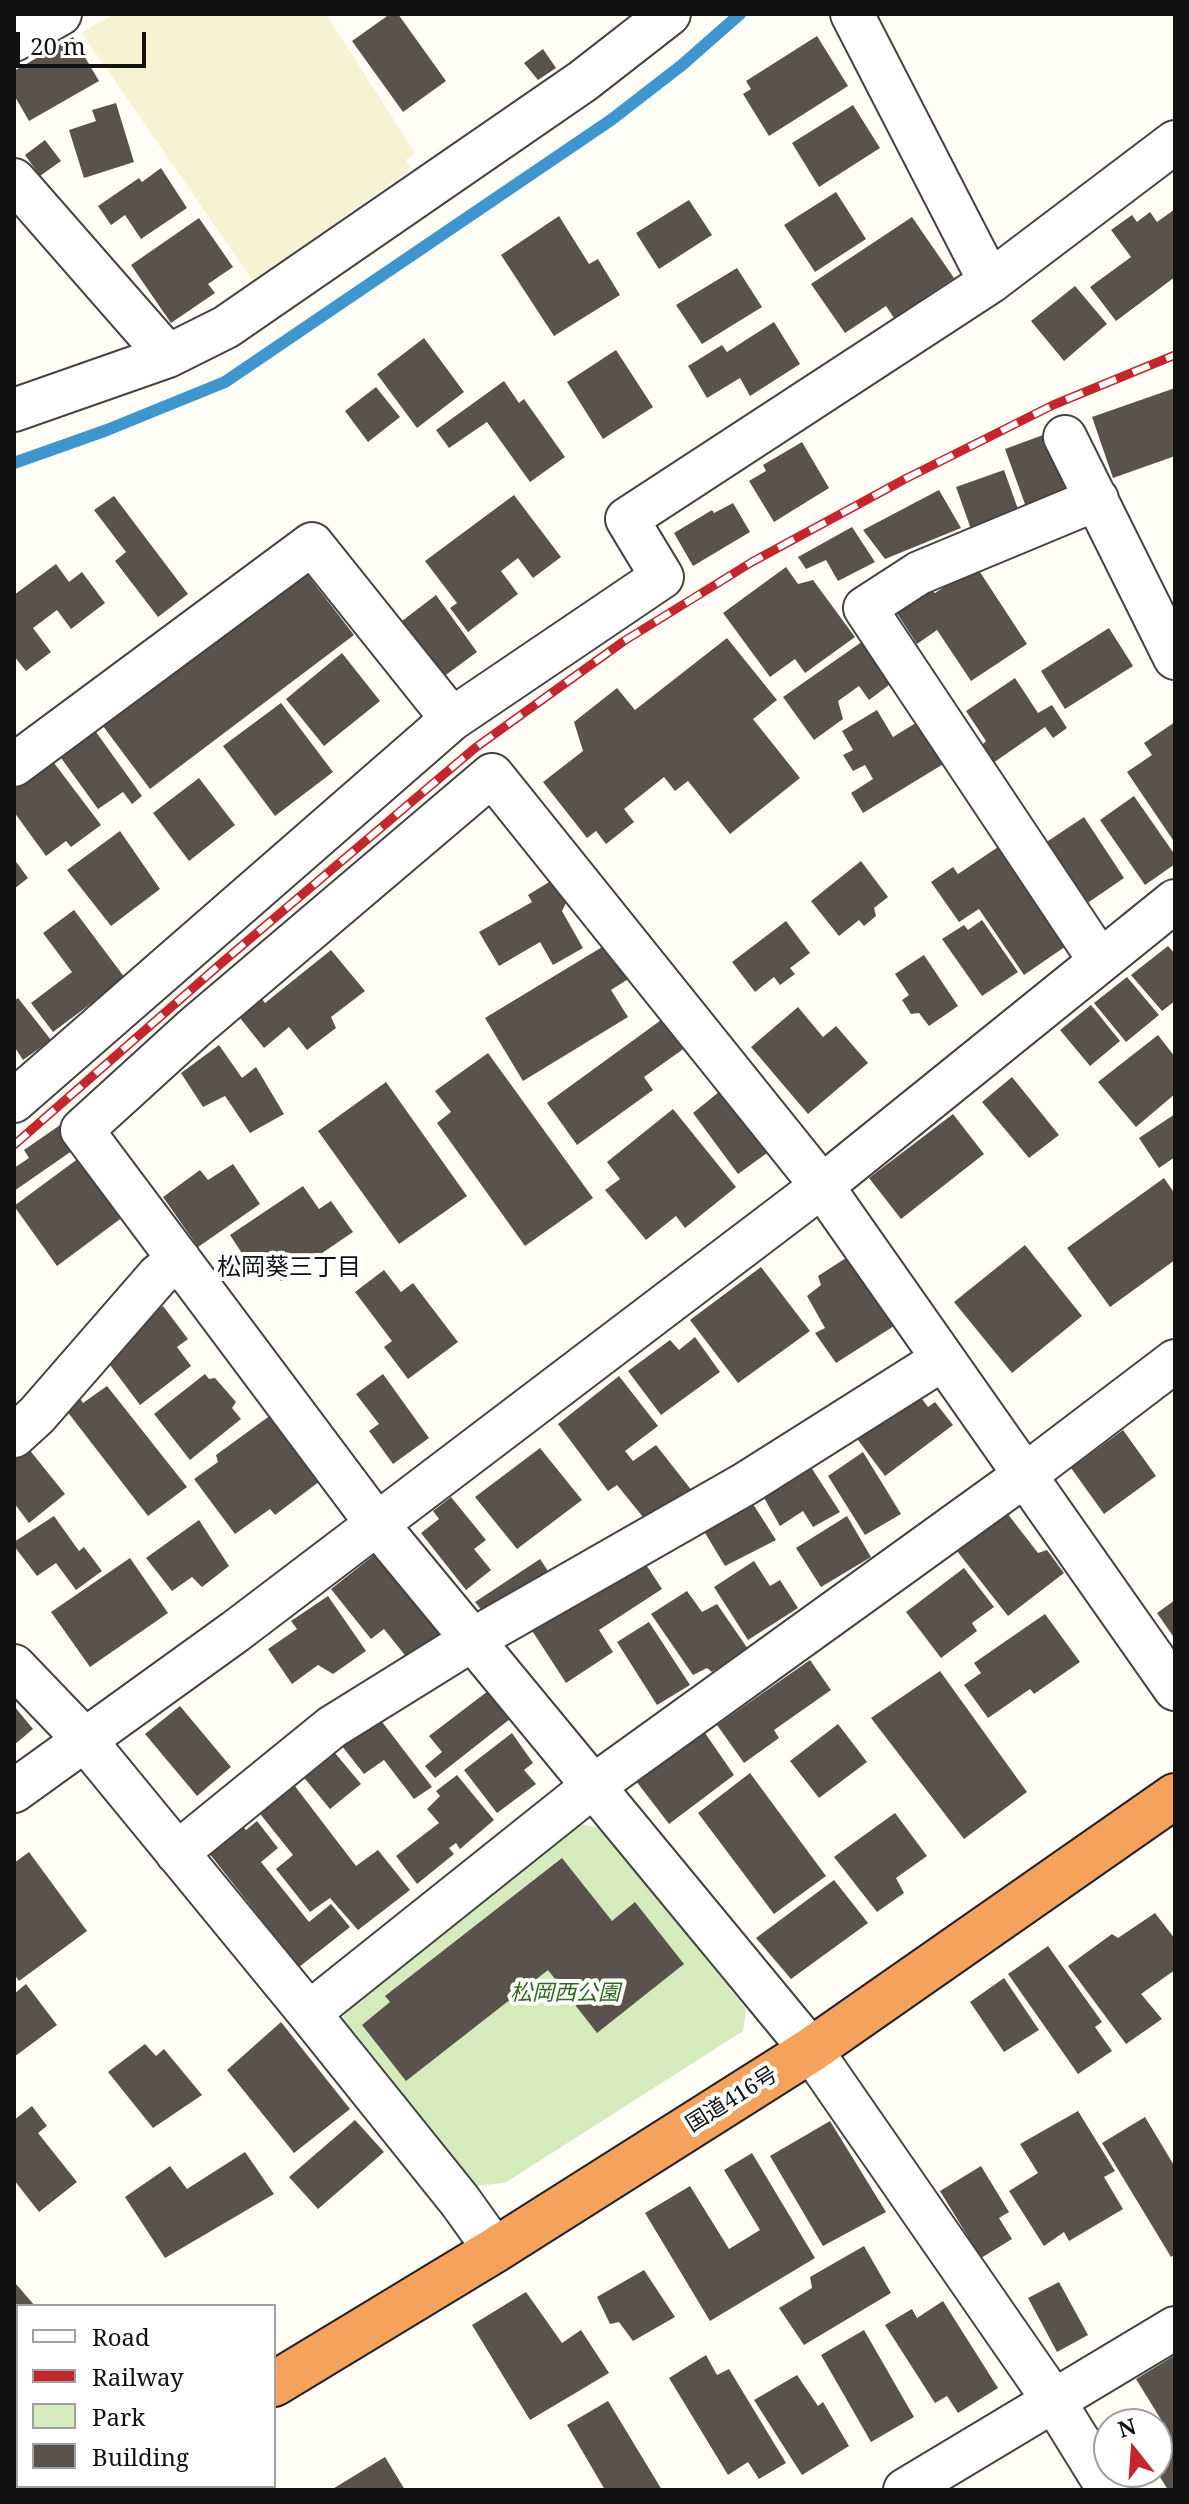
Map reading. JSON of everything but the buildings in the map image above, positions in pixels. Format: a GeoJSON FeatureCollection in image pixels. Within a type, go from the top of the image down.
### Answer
{"type":"FeatureCollection","features":[{"type":"Feature","properties":{"kind":"highway","name":"国道416号"},"geometry":{"type":"LineString","coordinates":[[276,2383],[495,2250],[811,2050],[1175,1796]]}},
{"type":"Feature","properties":{"kind":"street"},"geometry":{"type":"LineString","coordinates":[[14,40],[60,14]]}},
{"type":"Feature","properties":{"kind":"street"},"geometry":{"type":"LineString","coordinates":[[14,410],[168,356],[226,327],[583,81],[669,14]]}},
{"type":"Feature","properties":{"kind":"street"},"geometry":{"type":"LineString","coordinates":[[852,14],[990,282]]}},
{"type":"Feature","properties":{"kind":"street"},"geometry":{"type":"LineString","coordinates":[[14,1101],[452,719],[662,577],[627,519],[990,282],[1175,142]]}},
{"type":"Feature","properties":{"kind":"street"},"geometry":{"type":"LineString","coordinates":[[14,180],[168,356]]}},
{"type":"Feature","properties":{"kind":"street"},"geometry":{"type":"LineString","coordinates":[[1065,437],[1175,658]]}},
{"type":"Feature","properties":{"kind":"street"},"geometry":{"type":"LineString","coordinates":[[1097,499],[919,573],[865,608],[1100,961]]}},
{"type":"Feature","properties":{"kind":"street"},"geometry":{"type":"LineString","coordinates":[[14,765],[312,544],[452,719]]}},
{"type":"Feature","properties":{"kind":"street"},"geometry":{"type":"LineString","coordinates":[[1109,2490],[1054,2401],[811,2050],[377,1524],[82,1130],[194,1028],[492,775],[822,1186],[1175,1689]]}},
{"type":"Feature","properties":{"kind":"street"},"geometry":{"type":"LineString","coordinates":[[14,1791],[236,1631],[822,1186],[1175,901]]}},
{"type":"Feature","properties":{"kind":"street"},"geometry":{"type":"LineString","coordinates":[[14,1436],[37,1415],[158,1276],[179,1259]]}},
{"type":"Feature","properties":{"kind":"street"},"geometry":{"type":"LineString","coordinates":[[177,1853],[332,1727],[472,1640],[745,1484],[943,1359]]}},
{"type":"Feature","properties":{"kind":"street"},"geometry":{"type":"LineString","coordinates":[[309,2013],[592,1787],[1025,1475],[1175,1361]]}},
{"type":"Feature","properties":{"kind":"street"},"geometry":{"type":"LineString","coordinates":[[14,1666],[84,1739],[309,2013],[460,2201],[495,2250]]}},
{"type":"Feature","properties":{"kind":"street"},"geometry":{"type":"LineString","coordinates":[[905,2490],[1175,2328]]}},
{"type":"Feature","properties":{"kind":"shaded area"},"geometry":{"type":"Polygon","coordinates":[[[114,14],[326,14],[415,153],[406,160],[411,169],[253,281],[82,33],[114,14]]]}},
{"type":"Feature","properties":{"kind":"green space","name":"松岡西公園"},"geometry":{"type":"Polygon","coordinates":[[[579,1824],[600,1828],[746,2009],[743,2031],[505,2183],[473,2186],[343,2024],[346,2001],[579,1824]]]}},
{"type":"Feature","properties":{"kind":"waterway"},"geometry":{"type":"LineString","coordinates":[[14,463],[107,430],[225,382],[611,120],[682,65],[740,14]]}},
{"type":"Feature","properties":{"kind":"railway"},"geometry":{"type":"LineString","coordinates":[[14,1145],[225,960],[475,748],[624,641],[752,562],[905,479],[1053,405],[1175,355]]}},
{"type":"Feature","properties":{"kind":"district","name":"松岡葵三丁目"},"geometry":{"type":"Point","coordinates":[289,1268]}}]}
